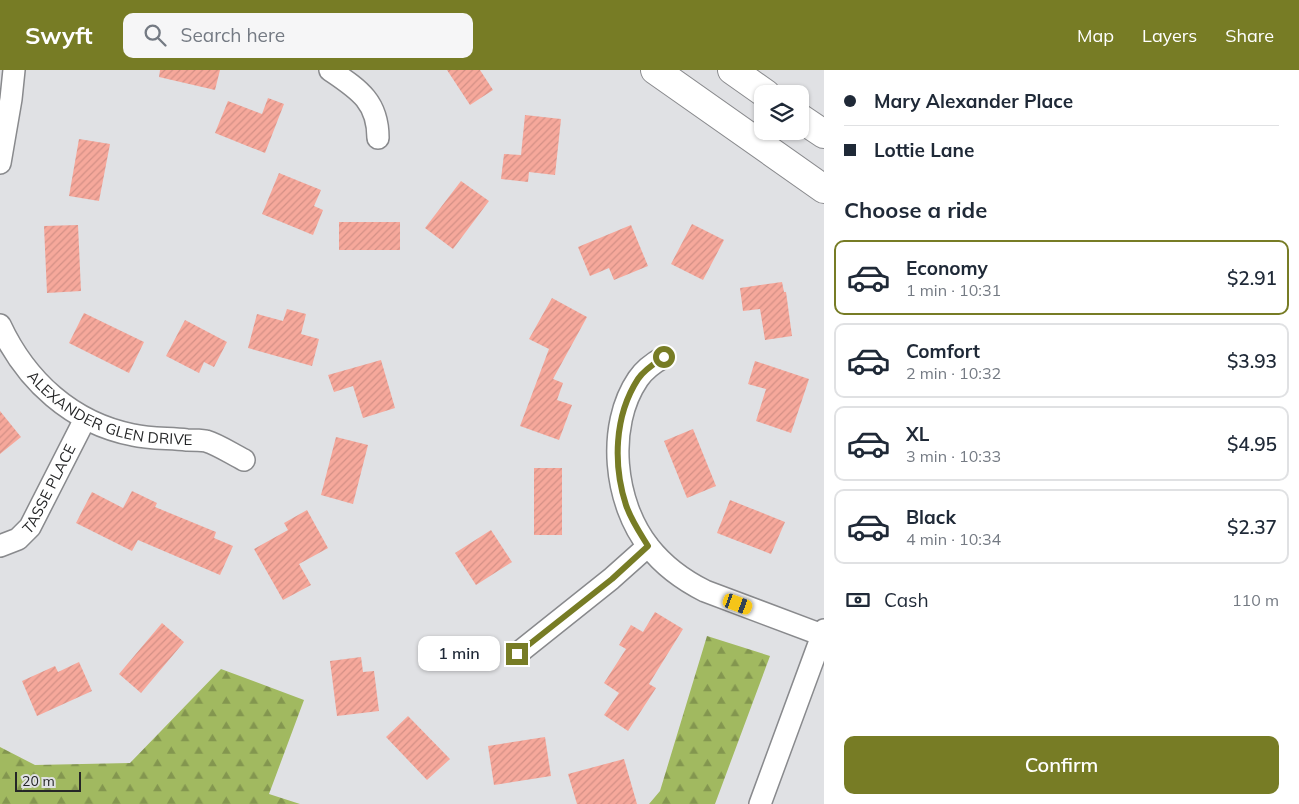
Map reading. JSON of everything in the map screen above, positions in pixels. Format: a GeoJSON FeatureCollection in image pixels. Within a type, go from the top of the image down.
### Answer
{"type":"FeatureCollection","features":[{"type":"Feature","properties":{"kind":"main road"},"geometry":{"type":"LineString","coordinates":[[655,70],[824,189]]}},
{"type":"Feature","properties":{"kind":"main road"},"geometry":{"type":"LineString","coordinates":[[732,70],[754,86]]}},
{"type":"Feature","properties":{"kind":"main road"},"geometry":{"type":"LineString","coordinates":[[809,124],[824,134]]}},
{"type":"Feature","properties":{"kind":"street"},"geometry":{"type":"LineString","coordinates":[[0,163],[14,70]]}},
{"type":"Feature","properties":{"kind":"street"},"geometry":{"type":"LineString","coordinates":[[330,70],[357,88],[369,102],[374,110],[378,138]]}},
{"type":"Feature","properties":{"kind":"street","name":"ALEXANDER GLEN DRIVE"},"geometry":{"type":"LineString","coordinates":[[0,325],[6,339],[25,368],[48,394],[85,419],[104,428],[135,436],[206,441],[244,460]]}},
{"type":"Feature","properties":{"kind":"street"},"geometry":{"type":"LineString","coordinates":[[664,357],[644,373],[635,384],[623,413],[618,444],[619,476],[626,505],[632,519],[648,546],[667,567],[691,584],[705,591],[823,633],[760,804]]}},
{"type":"Feature","properties":{"kind":"street","name":"TASSE PLACE"},"geometry":{"type":"LineString","coordinates":[[0,546],[18,539],[30,527],[61,470],[85,419]]}},
{"type":"Feature","properties":{"kind":"street"},"geometry":{"type":"LineString","coordinates":[[517,654],[612,579],[648,546]]}},
{"type":"Feature","properties":{"kind":"green space"},"geometry":{"type":"Polygon","coordinates":[[[707,636],[770,656],[715,804],[649,804],[660,791],[707,636]]]}},
{"type":"Feature","properties":{"kind":"green space"},"geometry":{"type":"Polygon","coordinates":[[[221,669],[304,700],[269,794],[300,804],[0,804],[0,747],[35,765],[130,763],[221,669]]]}},
{"type":"Feature","properties":{"kind":"building"},"geometry":{"type":"Polygon","coordinates":[[[160,70],[220,70],[215,90],[159,77],[160,70]]]}},
{"type":"Feature","properties":{"kind":"building"},"geometry":{"type":"Polygon","coordinates":[[[447,70],[480,70],[493,90],[470,105],[447,70]]]}},
{"type":"Feature","properties":{"kind":"building"},"geometry":{"type":"Polygon","coordinates":[[[268,98],[284,104],[265,153],[215,133],[228,101],[262,114],[268,98]]]}},
{"type":"Feature","properties":{"kind":"building"},"geometry":{"type":"Polygon","coordinates":[[[525,115],[561,119],[555,175],[529,172],[528,182],[501,179],[504,154],[521,155],[525,115]]]}},
{"type":"Feature","properties":{"kind":"building"},"geometry":{"type":"Polygon","coordinates":[[[79,139],[110,144],[99,201],[69,196],[79,139]]]}},
{"type":"Feature","properties":{"kind":"building"},"geometry":{"type":"Polygon","coordinates":[[[279,173],[321,190],[314,206],[323,210],[313,235],[262,214],[279,173]]]}},
{"type":"Feature","properties":{"kind":"building"},"geometry":{"type":"Polygon","coordinates":[[[461,181],[489,201],[453,249],[425,228],[461,181]]]}},
{"type":"Feature","properties":{"kind":"building"},"geometry":{"type":"Polygon","coordinates":[[[339,222],[400,222],[400,250],[339,250],[339,222]]]}},
{"type":"Feature","properties":{"kind":"building"},"geometry":{"type":"Polygon","coordinates":[[[692,224],[724,240],[703,280],[671,264],[692,224]]]}},
{"type":"Feature","properties":{"kind":"building"},"geometry":{"type":"Polygon","coordinates":[[[78,225],[81,291],[47,293],[44,226],[78,225]]]}},
{"type":"Feature","properties":{"kind":"building"},"geometry":{"type":"Polygon","coordinates":[[[631,225],[648,266],[614,280],[609,268],[590,276],[578,247],[631,225]]]}},
{"type":"Feature","properties":{"kind":"building"},"geometry":{"type":"Polygon","coordinates":[[[782,282],[784,292],[786,292],[792,336],[765,340],[760,309],[743,311],[740,288],[782,282]]]}},
{"type":"Feature","properties":{"kind":"building"},"geometry":{"type":"Polygon","coordinates":[[[552,298],[587,317],[553,379],[563,383],[557,400],[572,405],[559,440],[520,426],[549,349],[529,339],[552,298]]]}},
{"type":"Feature","properties":{"kind":"building"},"geometry":{"type":"Polygon","coordinates":[[[287,309],[306,314],[301,334],[319,339],[312,366],[248,348],[257,314],[283,321],[287,309]]]}},
{"type":"Feature","properties":{"kind":"building"},"geometry":{"type":"Polygon","coordinates":[[[84,313],[144,342],[129,373],[69,343],[84,313]]]}},
{"type":"Feature","properties":{"kind":"building"},"geometry":{"type":"Polygon","coordinates":[[[185,320],[227,342],[214,367],[204,362],[199,373],[166,356],[185,320]]]}},
{"type":"Feature","properties":{"kind":"building"},"geometry":{"type":"Polygon","coordinates":[[[381,360],[395,408],[363,418],[353,386],[334,392],[328,375],[381,360]]]}},
{"type":"Feature","properties":{"kind":"building"},"geometry":{"type":"Polygon","coordinates":[[[755,361],[809,379],[791,433],[756,421],[766,389],[748,384],[755,361]]]}},
{"type":"Feature","properties":{"kind":"building"},"geometry":{"type":"Polygon","coordinates":[[[0,411],[21,437],[0,454],[0,411]]]}},
{"type":"Feature","properties":{"kind":"building"},"geometry":{"type":"Polygon","coordinates":[[[693,429],[716,486],[687,498],[664,441],[693,429]]]}},
{"type":"Feature","properties":{"kind":"building"},"geometry":{"type":"Polygon","coordinates":[[[336,437],[368,445],[353,504],[321,495],[336,437]]]}},
{"type":"Feature","properties":{"kind":"building"},"geometry":{"type":"Polygon","coordinates":[[[534,468],[562,468],[562,535],[534,535],[534,468]]]}},
{"type":"Feature","properties":{"kind":"building"},"geometry":{"type":"Polygon","coordinates":[[[132,491],[157,503],[155,507],[216,532],[214,538],[233,546],[220,575],[138,540],[132,551],[76,523],[92,492],[123,508],[132,491]]]}},
{"type":"Feature","properties":{"kind":"building"},"geometry":{"type":"Polygon","coordinates":[[[730,500],[785,522],[771,554],[717,533],[730,500]]]}},
{"type":"Feature","properties":{"kind":"building"},"geometry":{"type":"Polygon","coordinates":[[[307,510],[328,548],[299,564],[311,585],[283,600],[254,549],[288,530],[284,523],[307,510]]]}},
{"type":"Feature","properties":{"kind":"building"},"geometry":{"type":"Polygon","coordinates":[[[491,530],[512,562],[476,585],[455,553],[491,530]]]}},
{"type":"Feature","properties":{"kind":"building"},"geometry":{"type":"Polygon","coordinates":[[[655,612],[683,629],[649,684],[656,688],[628,731],[604,715],[619,693],[604,683],[626,649],[619,645],[631,625],[643,632],[655,612]]]}},
{"type":"Feature","properties":{"kind":"building"},"geometry":{"type":"Polygon","coordinates":[[[162,623],[184,642],[141,693],[119,674],[162,623]]]}},
{"type":"Feature","properties":{"kind":"building"},"geometry":{"type":"Polygon","coordinates":[[[361,657],[363,672],[374,671],[379,711],[337,716],[330,661],[361,657]]]}},
{"type":"Feature","properties":{"kind":"building"},"geometry":{"type":"Polygon","coordinates":[[[79,662],[92,691],[37,716],[22,681],[55,666],[58,672],[79,662]]]}},
{"type":"Feature","properties":{"kind":"building"},"geometry":{"type":"Polygon","coordinates":[[[408,716],[450,759],[427,780],[386,737],[408,716]]]}},
{"type":"Feature","properties":{"kind":"building"},"geometry":{"type":"Polygon","coordinates":[[[545,737],[551,776],[494,785],[488,746],[545,737]]]}},
{"type":"Feature","properties":{"kind":"building"},"geometry":{"type":"Polygon","coordinates":[[[624,759],[637,804],[577,804],[568,774],[624,759]]]}},
{"type":"Feature","properties":{"kind":"route"},"geometry":{"type":"LineString","coordinates":[[517,654],[612,579],[648,546],[626,505],[619,476],[618,444],[623,413],[628,398],[639,378],[664,357]]}}]}
